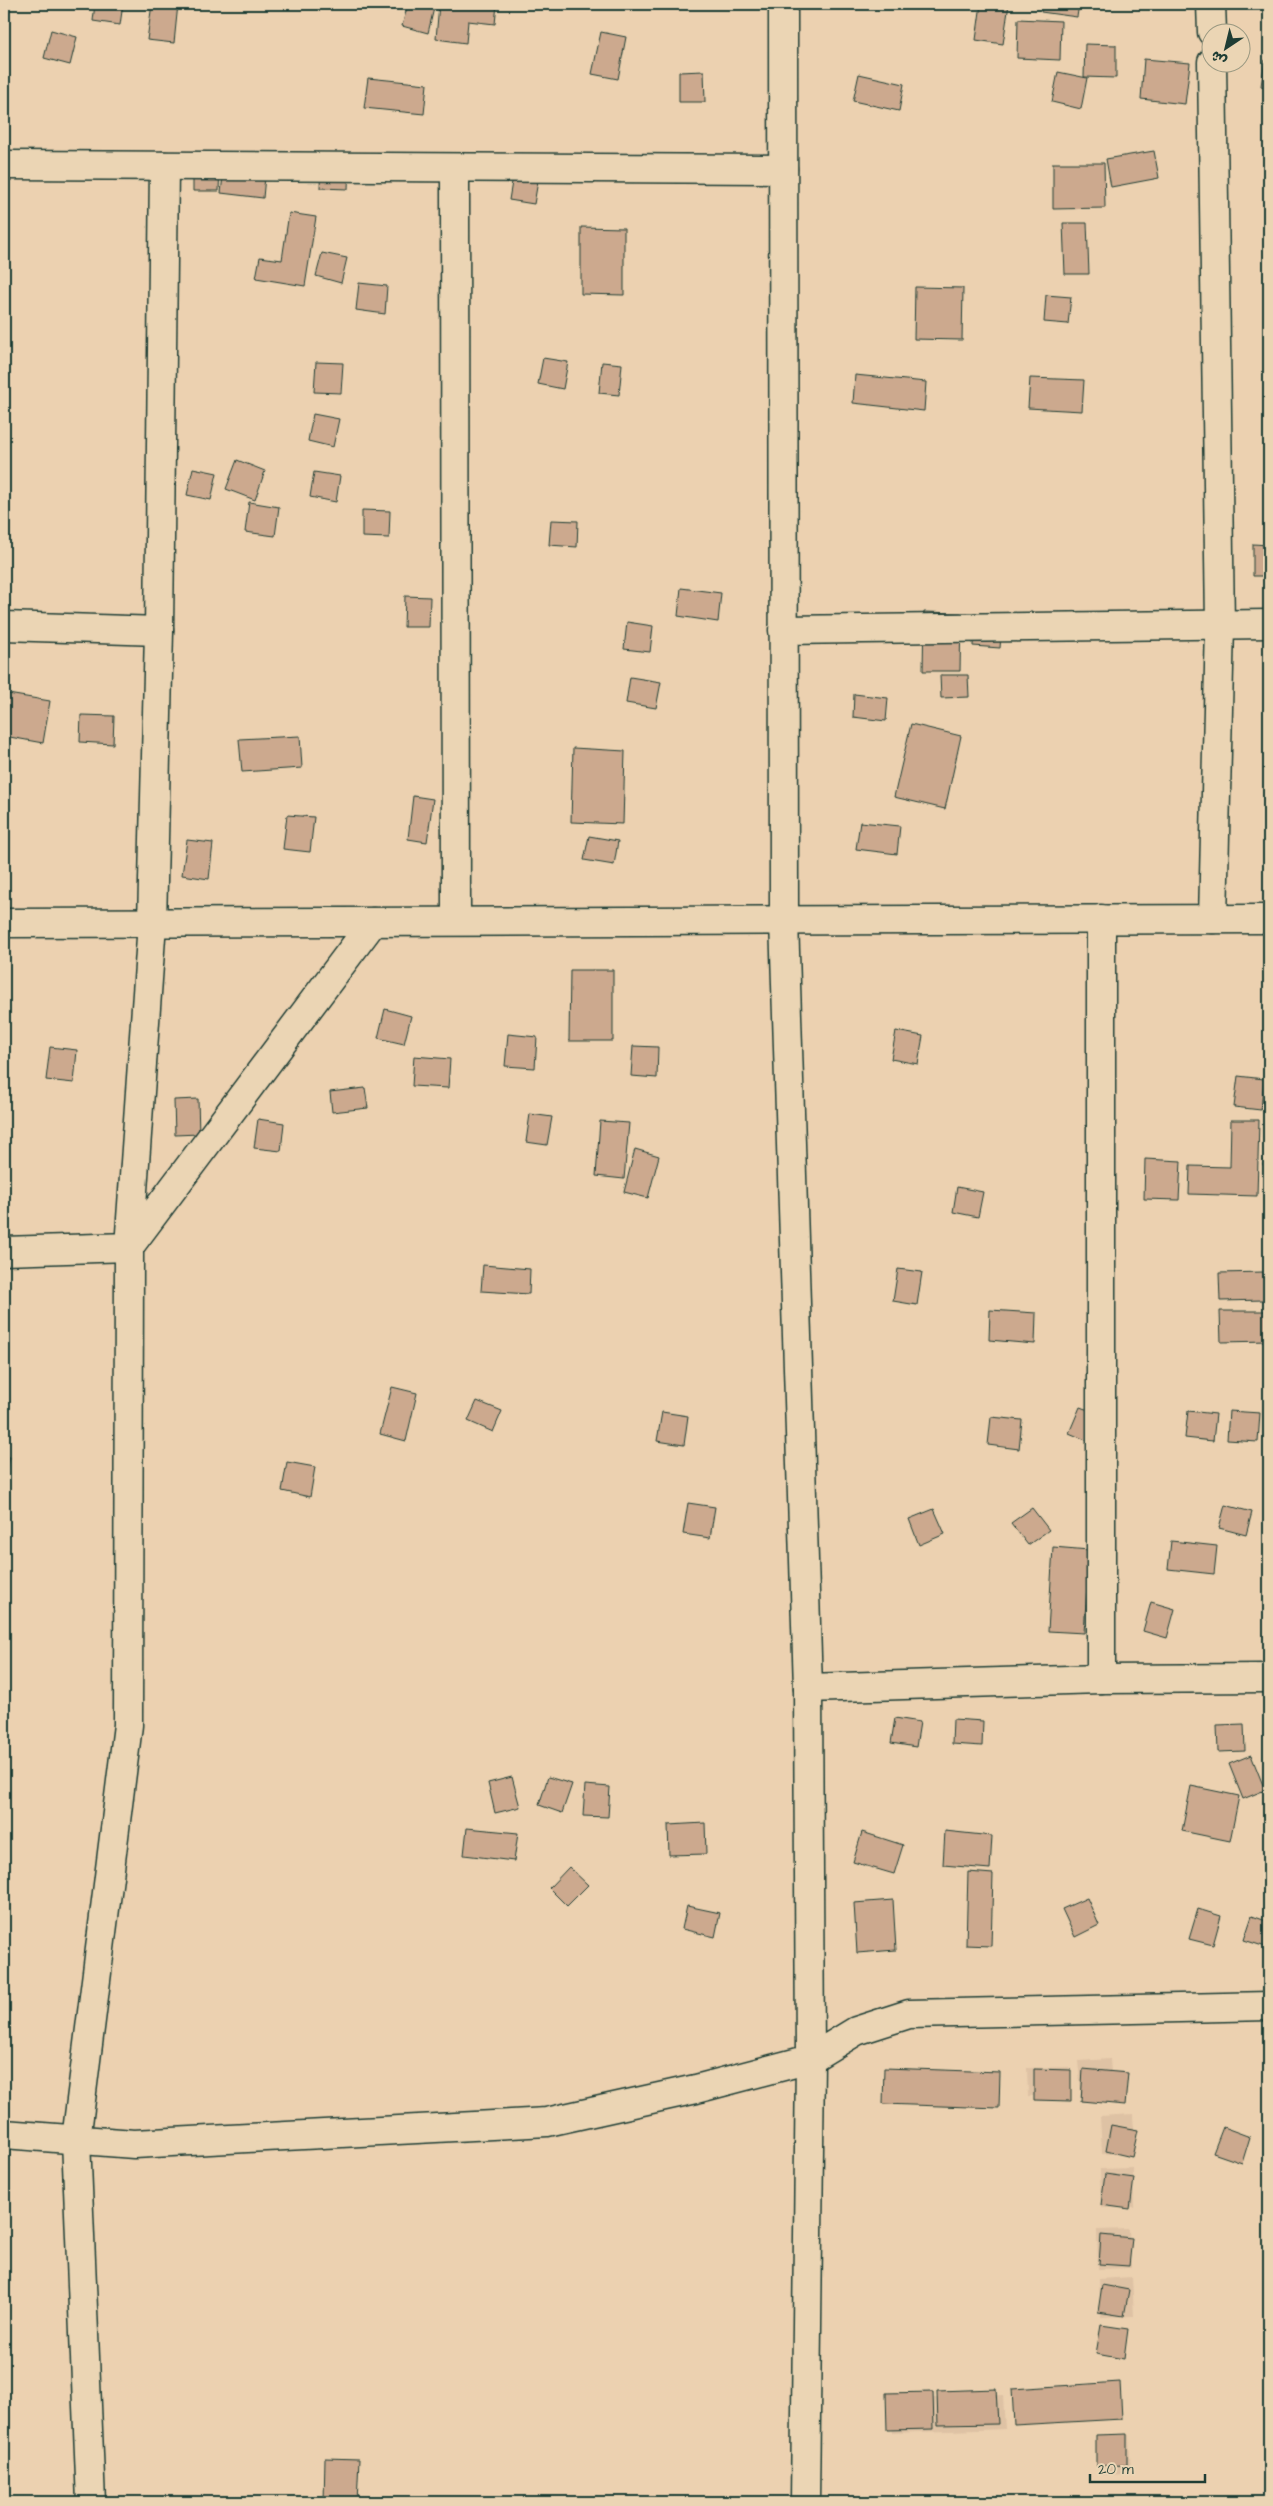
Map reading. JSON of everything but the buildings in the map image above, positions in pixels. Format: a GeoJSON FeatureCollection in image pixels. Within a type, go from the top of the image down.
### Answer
{"type":"FeatureCollection","features":[{"type":"Feature","properties":{"kind":"street"},"geometry":{"type":"LineString","coordinates":[[783,4],[784,920],[808,1688],[810,2059],[805,2502]]}},
{"type":"Feature","properties":{"kind":"street"},"geometry":{"type":"LineString","coordinates":[[1211,4],[1212,22]]}},
{"type":"Feature","properties":{"kind":"street"},"geometry":{"type":"LineString","coordinates":[[1212,72],[1220,625],[1213,919]]}},
{"type":"Feature","properties":{"kind":"street"},"geometry":{"type":"LineString","coordinates":[[4,165],[783,169]]}},
{"type":"Feature","properties":{"kind":"street"},"geometry":{"type":"LineString","coordinates":[[91,2502],[76,2140],[128,1725],[130,1247],[152,923],[160,631],[164,166]]}},
{"type":"Feature","properties":{"kind":"street"},"geometry":{"type":"LineString","coordinates":[[455,168],[456,921]]}},
{"type":"Feature","properties":{"kind":"street"},"geometry":{"type":"LineString","coordinates":[[783,630],[1269,624]]}},
{"type":"Feature","properties":{"kind":"street"},"geometry":{"type":"LineString","coordinates":[[4,626],[160,631]]}},
{"type":"Feature","properties":{"kind":"street"},"geometry":{"type":"LineString","coordinates":[[1101,919],[1101,1679]]}},
{"type":"Feature","properties":{"kind":"street"},"geometry":{"type":"LineString","coordinates":[[4,923],[1269,919]]}},
{"type":"Feature","properties":{"kind":"street"},"geometry":{"type":"LineString","coordinates":[[130,1247],[373,922]]}},
{"type":"Feature","properties":{"kind":"street"},"geometry":{"type":"LineString","coordinates":[[4,1251],[130,1247]]}},
{"type":"Feature","properties":{"kind":"street"},"geometry":{"type":"LineString","coordinates":[[808,1688],[1101,1679],[1269,1678]]}},
{"type":"Feature","properties":{"kind":"street"},"geometry":{"type":"LineString","coordinates":[[4,2134],[134,2144],[547,2122],[696,2089],[810,2059],[856,2031],[909,2014],[1269,2006]]}},
{"type":"Feature","properties":{"kind":"shaded area"},"geometry":{"type":"Polygon","coordinates":[[[1110,2059],[1111,2072],[1122,2071],[1124,2099],[1082,2102],[1078,2061],[1110,2059]]]}},
{"type":"Feature","properties":{"kind":"shaded area"},"geometry":{"type":"Polygon","coordinates":[[[1069,2067],[1070,2095],[1028,2096],[1027,2068],[1069,2067]]]}},
{"type":"Feature","properties":{"kind":"shaded area"},"geometry":{"type":"Polygon","coordinates":[[[1133,2114],[1135,2153],[1102,2154],[1100,2116],[1133,2114]]]}},
{"type":"Feature","properties":{"kind":"shaded area"},"geometry":{"type":"Polygon","coordinates":[[[1133,2168],[1134,2207],[1101,2208],[1100,2169],[1133,2168]]]}},
{"type":"Feature","properties":{"kind":"shaded area"},"geometry":{"type":"Polygon","coordinates":[[[1129,2229],[1131,2268],[1098,2269],[1097,2230],[1129,2229]]]}},
{"type":"Feature","properties":{"kind":"shaded area"},"geometry":{"type":"Polygon","coordinates":[[[1132,2277],[1134,2316],[1101,2317],[1099,2279],[1132,2277]]]}},
{"type":"Feature","properties":{"kind":"shaded area"},"geometry":{"type":"Polygon","coordinates":[[[1003,2395],[1005,2429],[892,2433],[890,2400],[1003,2395]]]}},
{"type":"Feature","properties":{"kind":"shaded area"},"geometry":{"type":"Polygon","coordinates":[[[1129,2435],[1131,2474],[1098,2475],[1096,2436],[1129,2435]]]}}]}
